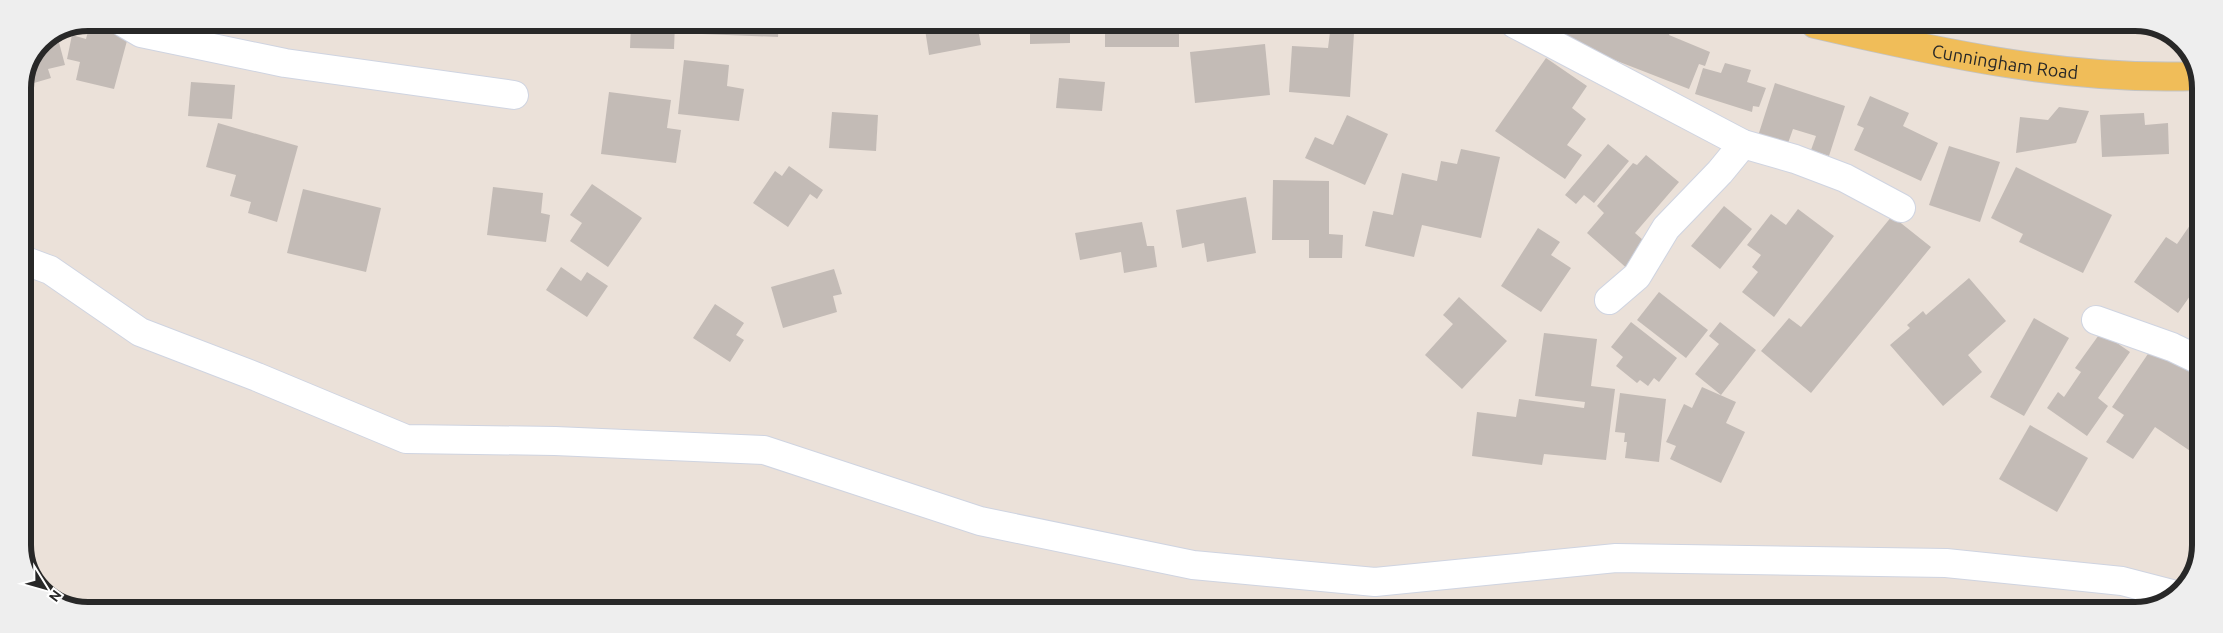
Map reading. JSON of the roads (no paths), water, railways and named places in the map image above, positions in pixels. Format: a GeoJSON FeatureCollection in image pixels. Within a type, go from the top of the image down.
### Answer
{"type":"FeatureCollection","features":[{"type":"Feature","properties":{"kind":"main road","name":"Cunningham Road"},"geometry":{"type":"LineString","coordinates":[[1844,31],[1940,53],[2057,70],[2168,77],[2191,76]]}},
{"type":"Feature","properties":{"kind":"street"},"geometry":{"type":"LineString","coordinates":[[138,31],[285,63],[514,95]]}},
{"type":"Feature","properties":{"kind":"street"},"geometry":{"type":"LineString","coordinates":[[1528,31],[1743,144],[1795,158],[1845,178],[1901,208]]}},
{"type":"Feature","properties":{"kind":"street"},"geometry":{"type":"LineString","coordinates":[[1609,300],[1637,276],[1666,228],[1720,172],[1743,144]]}},
{"type":"Feature","properties":{"kind":"street"},"geometry":{"type":"LineString","coordinates":[[31,263],[50,270],[140,332],[257,377],[406,439],[555,441],[764,450],[980,521],[1193,565],[1375,582],[1616,558],[1946,562],[2122,581],[2166,592]]}},
{"type":"Feature","properties":{"kind":"street"},"geometry":{"type":"LineString","coordinates":[[2096,320],[2172,346],[2192,356]]}}]}
